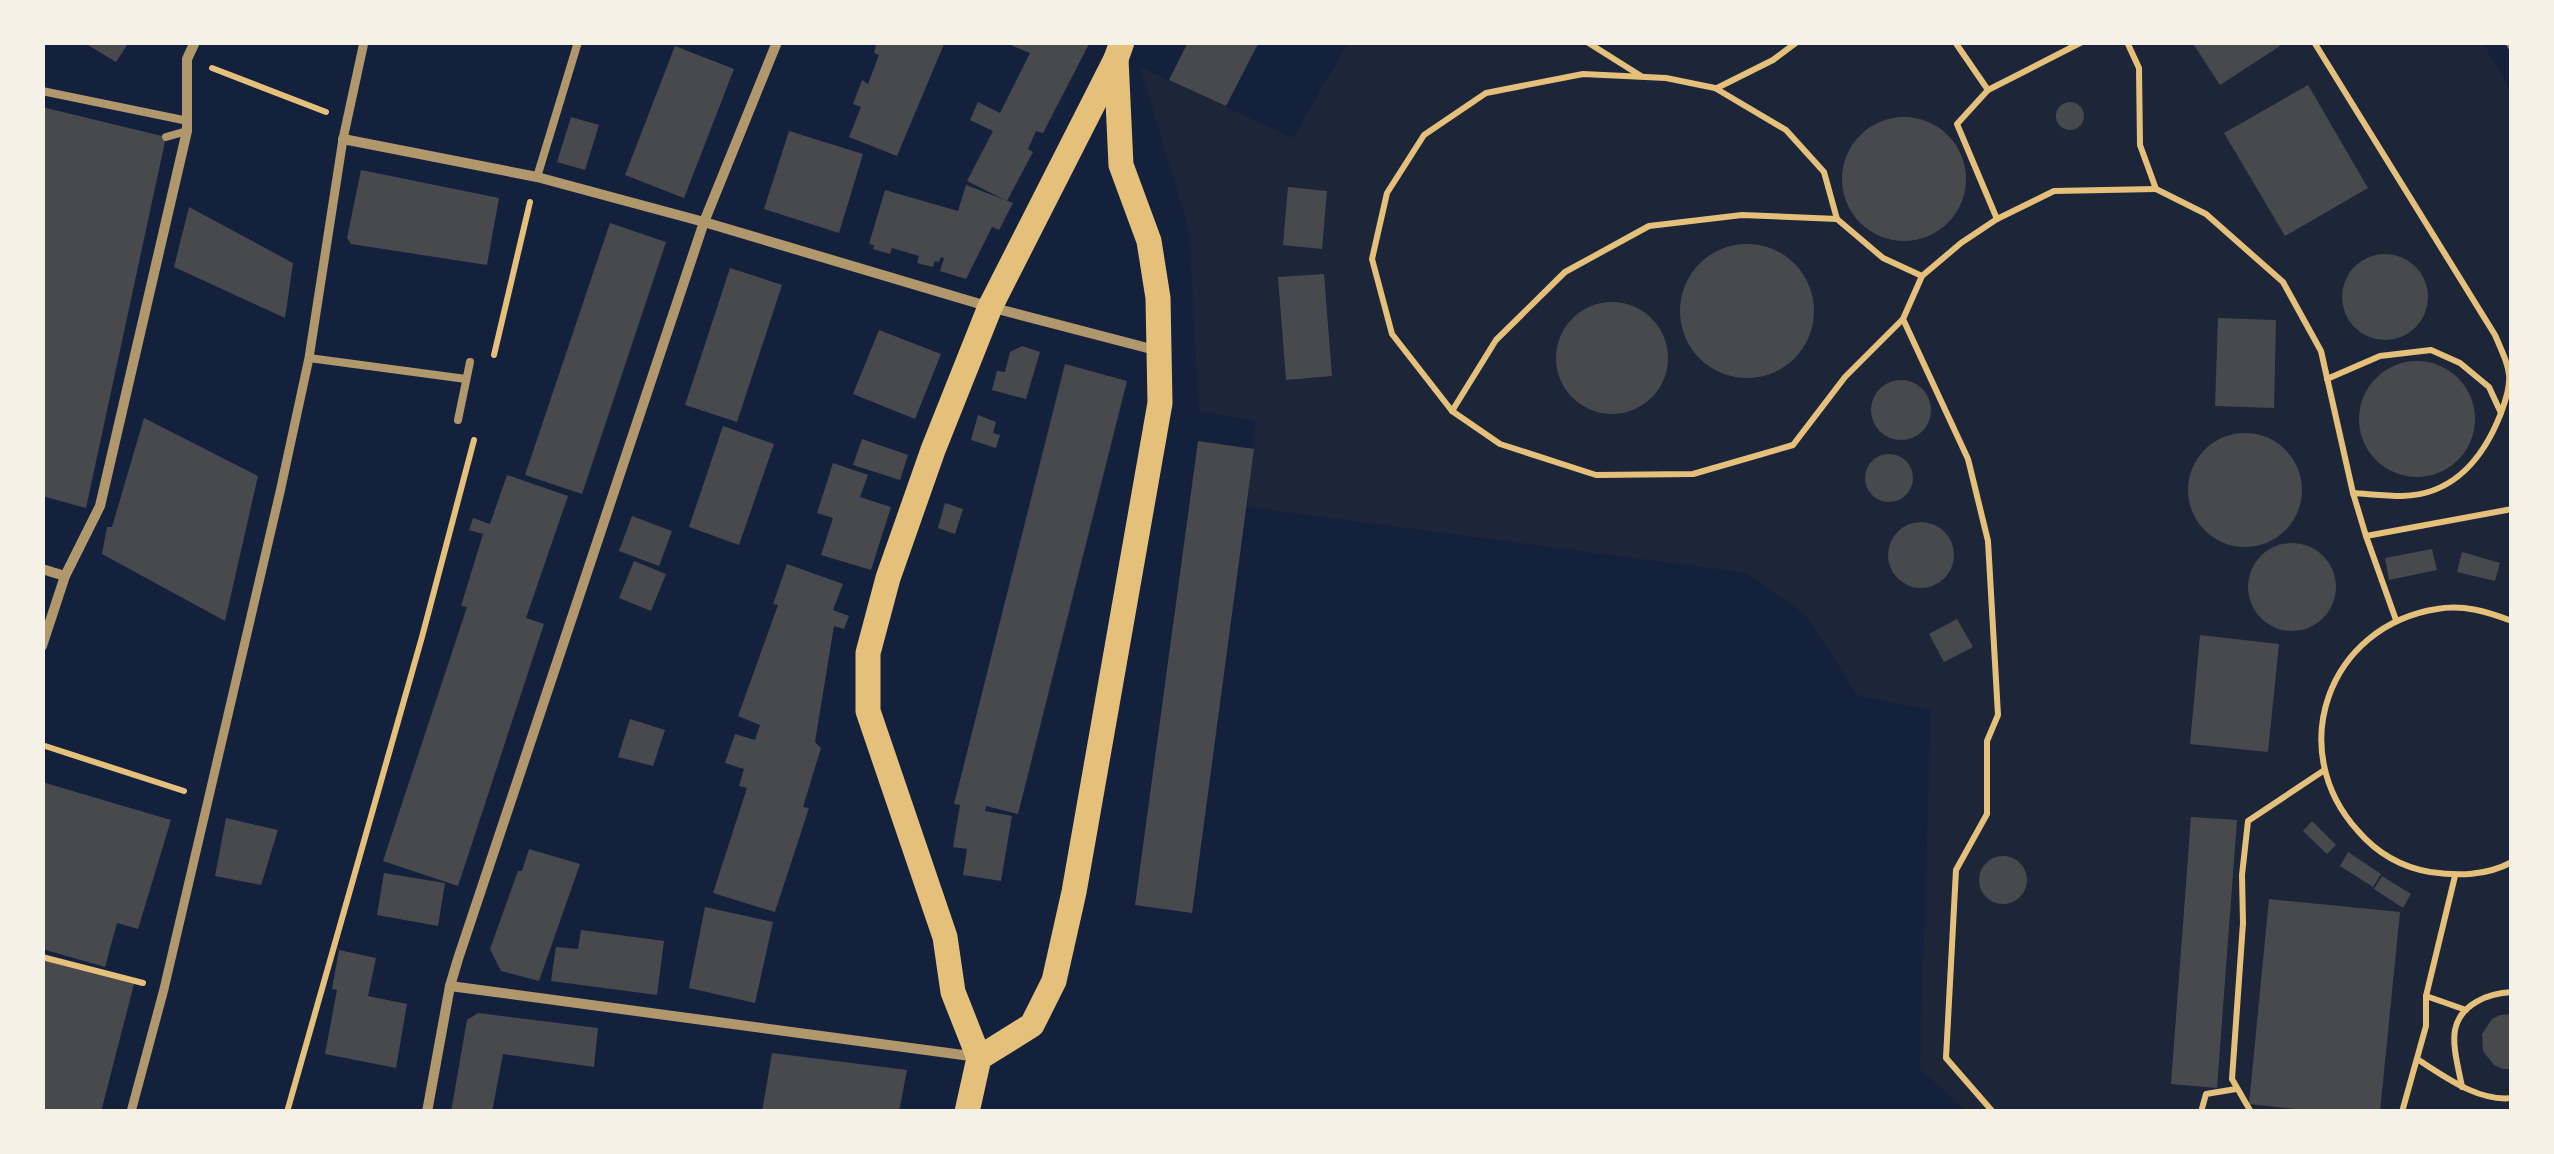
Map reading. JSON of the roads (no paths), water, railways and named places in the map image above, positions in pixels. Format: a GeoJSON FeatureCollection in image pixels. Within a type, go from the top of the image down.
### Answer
{"type":"FeatureCollection","features":[{"type":"Feature","properties":{"kind":"main road"},"geometry":{"type":"LineString","coordinates":[[967,1112],[980,1058],[953,992],[945,938],[868,711],[868,652],[888,578],[933,450],[990,307],[1119,51]]}},
{"type":"Feature","properties":{"kind":"main road"},"geometry":{"type":"LineString","coordinates":[[980,1058],[1032,1025],[1054,981],[1074,892],[1160,403],[1158,298],[1149,242],[1120,166],[1119,51]]}},
{"type":"Feature","properties":{"kind":"street"},"geometry":{"type":"LineString","coordinates":[[42,646],[65,576],[100,506],[188,126],[188,58],[196,42]]}},
{"type":"Feature","properties":{"kind":"street"},"geometry":{"type":"LineString","coordinates":[[131,1112],[164,989],[280,492],[309,358],[343,139],[364,42]]}},
{"type":"Feature","properties":{"kind":"street"},"geometry":{"type":"LineString","coordinates":[[428,1112],[450,986],[704,222],[777,42]]}},
{"type":"Feature","properties":{"kind":"street"},"geometry":{"type":"LineString","coordinates":[[343,139],[537,176],[1159,352]]}},
{"type":"Feature","properties":{"kind":"street"},"geometry":{"type":"LineString","coordinates":[[42,569],[65,576]]}},
{"type":"Feature","properties":{"kind":"street"},"geometry":{"type":"LineString","coordinates":[[450,986],[980,1058]]}},
{"type":"Feature","properties":{"kind":"lane"},"geometry":{"type":"LineString","coordinates":[[537,176],[578,42]]}},
{"type":"Feature","properties":{"kind":"lane"},"geometry":{"type":"LineString","coordinates":[[42,91],[188,126]]}},
{"type":"Feature","properties":{"kind":"lane"},"geometry":{"type":"LineString","coordinates":[[166,137],[188,126]]}},
{"type":"Feature","properties":{"kind":"lane"},"geometry":{"type":"LineString","coordinates":[[309,358],[466,379]]}},
{"type":"Feature","properties":{"kind":"lane"},"geometry":{"type":"LineString","coordinates":[[458,420],[470,362]]}},
{"type":"Feature","properties":{"kind":"railway"},"geometry":{"type":"LineString","coordinates":[[2509,42],[2512,47]]}}]}
